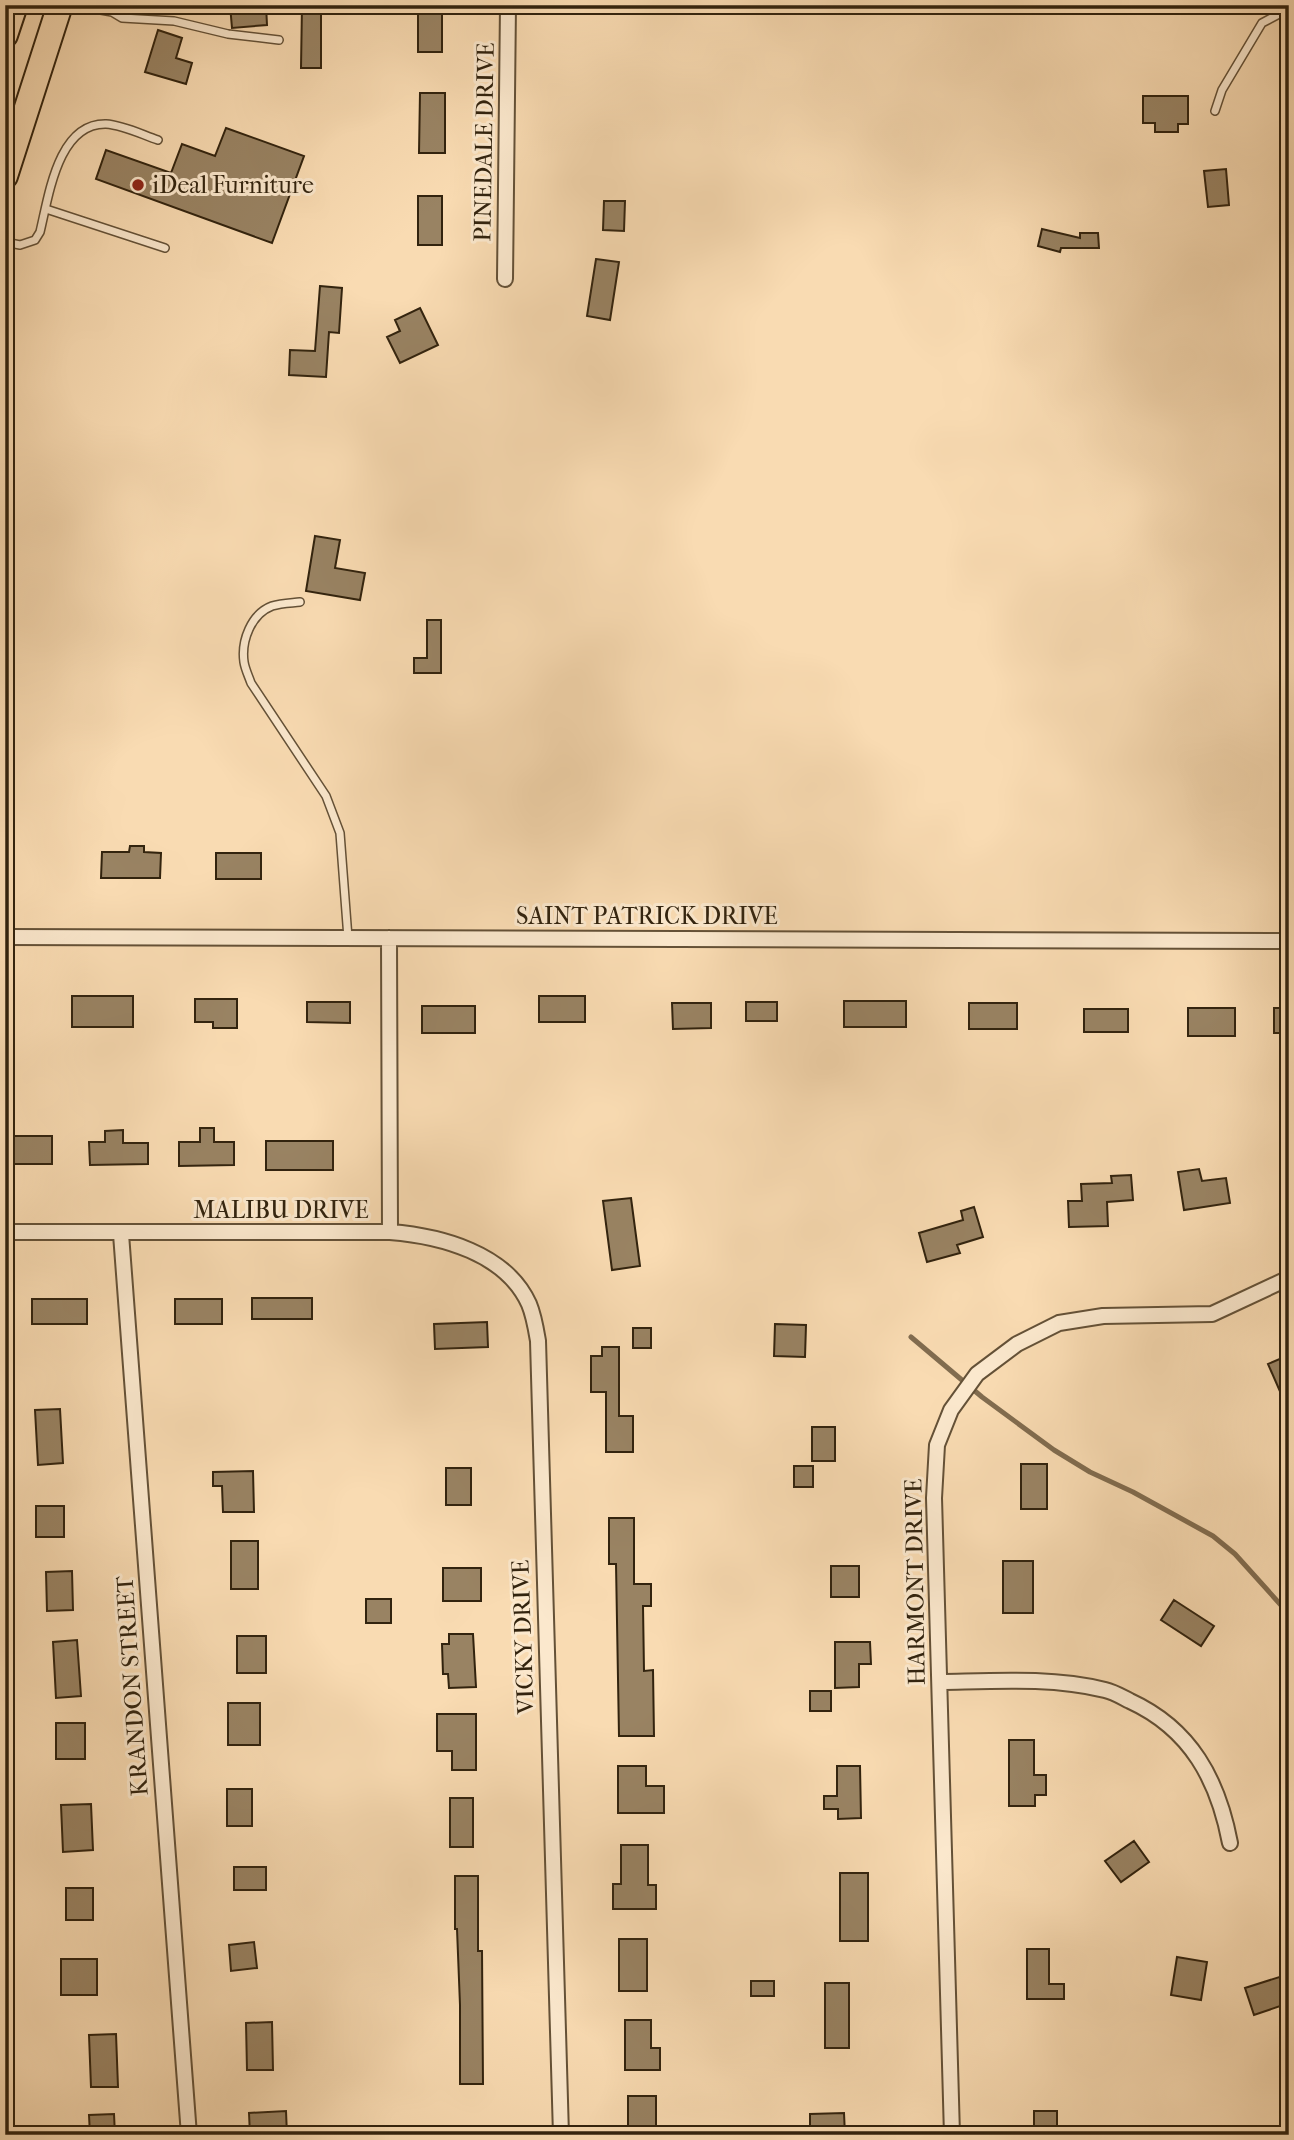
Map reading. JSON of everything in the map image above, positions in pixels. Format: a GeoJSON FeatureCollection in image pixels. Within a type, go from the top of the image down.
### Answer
{"type":"FeatureCollection","features":[{"type":"Feature","properties":{"kind":"highway"},"geometry":{"type":"LineString","coordinates":[[5,35],[15,5]]}},
{"type":"Feature","properties":{"kind":"highway"},"geometry":{"type":"LineString","coordinates":[[5,176],[60,5]]}},
{"type":"Feature","properties":{"kind":"street","name":"PINEDALE DRIVE"},"geometry":{"type":"LineString","coordinates":[[505,279],[508,5]]}},
{"type":"Feature","properties":{"kind":"street","name":"SAINT PATRICK DRIVE"},"geometry":{"type":"LineString","coordinates":[[5,937],[1289,941]]}},
{"type":"Feature","properties":{"kind":"street","name":"MALIBU DRIVE"},"geometry":{"type":"LineString","coordinates":[[5,1233],[390,1231],[389,938]]}},
{"type":"Feature","properties":{"kind":"street","name":"VICKY DRIVE"},"geometry":{"type":"LineString","coordinates":[[390,1231],[439,1238],[467,1249],[496,1266],[522,1292],[536,1324],[540,1378],[561,2135]]}},
{"type":"Feature","properties":{"kind":"street","name":"KRANDON STREET"},"geometry":{"type":"LineString","coordinates":[[121,1234],[189,2135]]}},
{"type":"Feature","properties":{"kind":"street","name":"HARMONT DRIVE"},"geometry":{"type":"LineString","coordinates":[[952,2135],[934,1498],[937,1445],[951,1410],[978,1374],[1017,1344],[1059,1323],[1103,1316],[1212,1314],[1289,1278]]}},
{"type":"Feature","properties":{"kind":"street"},"geometry":{"type":"LineString","coordinates":[[940,1682],[1016,1680],[1072,1684],[1108,1690],[1147,1708],[1182,1736],[1203,1763],[1223,1808],[1230,1843]]}},
{"type":"Feature","properties":{"kind":"lane"},"geometry":{"type":"LineString","coordinates":[[72,5],[112,8],[122,18],[174,21],[228,34],[279,40]]}},
{"type":"Feature","properties":{"kind":"lane"},"geometry":{"type":"LineString","coordinates":[[1215,111],[1222,90],[1262,23],[1289,12]]}},
{"type":"Feature","properties":{"kind":"lane"},"geometry":{"type":"LineString","coordinates":[[5,242],[20,244],[35,240],[40,232],[66,147],[78,132],[92,126],[109,124],[159,140]]}},
{"type":"Feature","properties":{"kind":"lane"},"geometry":{"type":"LineString","coordinates":[[46,209],[165,248]]}},
{"type":"Feature","properties":{"kind":"lane"},"geometry":{"type":"LineString","coordinates":[[300,602],[275,605],[264,610],[250,625],[244,662],[251,683],[326,796],[340,833],[348,938]]}},
{"type":"Feature","properties":{"kind":"building"},"geometry":{"type":"Polygon","coordinates":[[[230,5],[266,5],[267,25],[232,28],[230,5]]]}},
{"type":"Feature","properties":{"kind":"building"},"geometry":{"type":"Polygon","coordinates":[[[302,5],[321,5],[321,68],[301,68],[302,5]]]}},
{"type":"Feature","properties":{"kind":"building"},"geometry":{"type":"Polygon","coordinates":[[[418,5],[442,5],[442,52],[418,52],[418,5]]]}},
{"type":"Feature","properties":{"kind":"building"},"geometry":{"type":"Polygon","coordinates":[[[158,30],[182,38],[176,58],[192,63],[186,84],[145,72],[158,30]]]}},
{"type":"Feature","properties":{"kind":"building"},"geometry":{"type":"Polygon","coordinates":[[[420,93],[445,93],[445,153],[419,153],[420,93]]]}},
{"type":"Feature","properties":{"kind":"building"},"geometry":{"type":"Polygon","coordinates":[[[1143,96],[1188,96],[1188,124],[1178,124],[1178,132],[1155,132],[1155,123],[1143,123],[1143,96]]]}},
{"type":"Feature","properties":{"kind":"building"},"geometry":{"type":"Polygon","coordinates":[[[226,128],[304,156],[272,243],[96,179],[106,150],[171,173],[182,144],[215,156],[226,128]]]}},
{"type":"Feature","properties":{"kind":"building"},"geometry":{"type":"Polygon","coordinates":[[[1226,169],[1229,205],[1208,207],[1204,171],[1226,169]]]}},
{"type":"Feature","properties":{"kind":"building"},"geometry":{"type":"Polygon","coordinates":[[[418,196],[442,196],[442,245],[418,245],[418,196]]]}},
{"type":"Feature","properties":{"kind":"building"},"geometry":{"type":"Polygon","coordinates":[[[604,201],[625,201],[624,231],[603,230],[604,201]]]}},
{"type":"Feature","properties":{"kind":"building"},"geometry":{"type":"Polygon","coordinates":[[[1042,229],[1080,238],[1080,233],[1098,233],[1099,248],[1061,248],[1060,252],[1038,246],[1042,229]]]}},
{"type":"Feature","properties":{"kind":"building"},"geometry":{"type":"Polygon","coordinates":[[[596,259],[619,262],[610,320],[587,316],[596,259]]]}},
{"type":"Feature","properties":{"kind":"building"},"geometry":{"type":"Polygon","coordinates":[[[320,286],[342,288],[339,333],[329,332],[326,377],[289,375],[290,350],[315,351],[320,286]]]}},
{"type":"Feature","properties":{"kind":"building"},"geometry":{"type":"Polygon","coordinates":[[[420,308],[438,345],[400,363],[387,337],[400,331],[395,320],[420,308]]]}},
{"type":"Feature","properties":{"kind":"building"},"geometry":{"type":"Polygon","coordinates":[[[315,536],[340,540],[335,568],[365,573],[360,600],[306,591],[315,536]]]}},
{"type":"Feature","properties":{"kind":"building"},"geometry":{"type":"Polygon","coordinates":[[[427,620],[441,620],[441,673],[414,673],[414,658],[427,658],[427,620]]]}},
{"type":"Feature","properties":{"kind":"building"},"geometry":{"type":"Polygon","coordinates":[[[130,846],[144,846],[144,852],[161,853],[160,878],[101,878],[102,852],[129,852],[130,846]]]}},
{"type":"Feature","properties":{"kind":"building"},"geometry":{"type":"Polygon","coordinates":[[[216,853],[261,853],[261,879],[216,879],[216,853]]]}},
{"type":"Feature","properties":{"kind":"building"},"geometry":{"type":"Polygon","coordinates":[[[72,996],[133,996],[133,1027],[72,1027],[72,996]]]}},
{"type":"Feature","properties":{"kind":"building"},"geometry":{"type":"Polygon","coordinates":[[[539,996],[585,996],[585,1022],[539,1022],[539,996]]]}},
{"type":"Feature","properties":{"kind":"building"},"geometry":{"type":"Polygon","coordinates":[[[195,999],[237,999],[237,1028],[213,1028],[213,1022],[195,1022],[195,999]]]}},
{"type":"Feature","properties":{"kind":"building"},"geometry":{"type":"Polygon","coordinates":[[[844,1001],[906,1001],[906,1027],[844,1027],[844,1001]]]}},
{"type":"Feature","properties":{"kind":"building"},"geometry":{"type":"Polygon","coordinates":[[[307,1002],[350,1002],[350,1023],[307,1022],[307,1002]]]}},
{"type":"Feature","properties":{"kind":"building"},"geometry":{"type":"Polygon","coordinates":[[[746,1002],[777,1002],[777,1021],[746,1021],[746,1002]]]}},
{"type":"Feature","properties":{"kind":"building"},"geometry":{"type":"Polygon","coordinates":[[[672,1003],[711,1003],[711,1028],[673,1029],[672,1003]]]}},
{"type":"Feature","properties":{"kind":"building"},"geometry":{"type":"Polygon","coordinates":[[[969,1003],[1017,1003],[1017,1029],[969,1029],[969,1003]]]}},
{"type":"Feature","properties":{"kind":"building"},"geometry":{"type":"Polygon","coordinates":[[[422,1006],[475,1006],[475,1033],[422,1033],[422,1006]]]}},
{"type":"Feature","properties":{"kind":"building"},"geometry":{"type":"Polygon","coordinates":[[[1188,1008],[1235,1008],[1235,1036],[1188,1036],[1188,1008]]]}},
{"type":"Feature","properties":{"kind":"building"},"geometry":{"type":"Polygon","coordinates":[[[1274,1008],[1289,1008],[1289,1033],[1274,1033],[1274,1008]]]}},
{"type":"Feature","properties":{"kind":"building"},"geometry":{"type":"Polygon","coordinates":[[[1084,1009],[1128,1009],[1128,1032],[1084,1032],[1084,1009]]]}},
{"type":"Feature","properties":{"kind":"building"},"geometry":{"type":"Polygon","coordinates":[[[200,1128],[214,1128],[214,1142],[234,1142],[234,1165],[179,1166],[179,1142],[200,1142],[200,1128]]]}},
{"type":"Feature","properties":{"kind":"building"},"geometry":{"type":"Polygon","coordinates":[[[123,1130],[123,1143],[148,1143],[148,1164],[90,1165],[89,1142],[105,1142],[105,1131],[123,1130]]]}},
{"type":"Feature","properties":{"kind":"building"},"geometry":{"type":"Polygon","coordinates":[[[5,1136],[52,1136],[52,1164],[5,1164],[5,1136]]]}},
{"type":"Feature","properties":{"kind":"building"},"geometry":{"type":"Polygon","coordinates":[[[266,1141],[333,1141],[333,1170],[266,1170],[266,1141]]]}},
{"type":"Feature","properties":{"kind":"building"},"geometry":{"type":"Polygon","coordinates":[[[1199,1169],[1202,1181],[1226,1178],[1230,1203],[1184,1210],[1178,1172],[1199,1169]]]}},
{"type":"Feature","properties":{"kind":"building"},"geometry":{"type":"Polygon","coordinates":[[[1131,1175],[1133,1200],[1107,1202],[1108,1226],[1069,1227],[1068,1201],[1082,1201],[1081,1184],[1112,1183],[1111,1176],[1131,1175]]]}},
{"type":"Feature","properties":{"kind":"building"},"geometry":{"type":"Polygon","coordinates":[[[631,1198],[640,1266],[612,1270],[603,1201],[631,1198]]]}},
{"type":"Feature","properties":{"kind":"building"},"geometry":{"type":"Polygon","coordinates":[[[974,1207],[983,1237],[957,1245],[960,1253],[927,1262],[919,1233],[963,1220],[961,1211],[974,1207]]]}},
{"type":"Feature","properties":{"kind":"building"},"geometry":{"type":"Polygon","coordinates":[[[252,1298],[312,1298],[312,1319],[252,1319],[252,1298]]]}},
{"type":"Feature","properties":{"kind":"building"},"geometry":{"type":"Polygon","coordinates":[[[32,1299],[87,1299],[87,1324],[32,1324],[32,1299]]]}},
{"type":"Feature","properties":{"kind":"building"},"geometry":{"type":"Polygon","coordinates":[[[175,1299],[222,1299],[222,1324],[175,1324],[175,1299]]]}},
{"type":"Feature","properties":{"kind":"building"},"geometry":{"type":"Polygon","coordinates":[[[487,1322],[488,1347],[435,1349],[434,1324],[487,1322]]]}},
{"type":"Feature","properties":{"kind":"building"},"geometry":{"type":"Polygon","coordinates":[[[775,1324],[806,1325],[805,1357],[774,1356],[775,1324]]]}},
{"type":"Feature","properties":{"kind":"building"},"geometry":{"type":"Polygon","coordinates":[[[633,1328],[651,1328],[651,1348],[633,1348],[633,1328]]]}},
{"type":"Feature","properties":{"kind":"building"},"geometry":{"type":"Polygon","coordinates":[[[602,1347],[619,1347],[619,1416],[633,1416],[633,1452],[606,1452],[606,1392],[591,1392],[591,1356],[602,1356],[602,1347]]]}},
{"type":"Feature","properties":{"kind":"building"},"geometry":{"type":"Polygon","coordinates":[[[1289,1355],[1289,1412],[1268,1364],[1289,1355]]]}},
{"type":"Feature","properties":{"kind":"building"},"geometry":{"type":"Polygon","coordinates":[[[60,1409],[63,1463],[38,1465],[35,1410],[60,1409]]]}},
{"type":"Feature","properties":{"kind":"building"},"geometry":{"type":"Polygon","coordinates":[[[812,1427],[835,1427],[835,1461],[812,1461],[812,1427]]]}},
{"type":"Feature","properties":{"kind":"building"},"geometry":{"type":"Polygon","coordinates":[[[1021,1464],[1047,1464],[1047,1509],[1021,1509],[1021,1464]]]}},
{"type":"Feature","properties":{"kind":"building"},"geometry":{"type":"Polygon","coordinates":[[[794,1466],[813,1466],[813,1487],[794,1487],[794,1466]]]}},
{"type":"Feature","properties":{"kind":"building"},"geometry":{"type":"Polygon","coordinates":[[[446,1468],[471,1468],[471,1505],[446,1505],[446,1468]]]}},
{"type":"Feature","properties":{"kind":"building"},"geometry":{"type":"Polygon","coordinates":[[[253,1471],[254,1512],[223,1512],[222,1486],[213,1486],[213,1472],[253,1471]]]}},
{"type":"Feature","properties":{"kind":"building"},"geometry":{"type":"Polygon","coordinates":[[[36,1506],[64,1506],[64,1537],[36,1537],[36,1506]]]}},
{"type":"Feature","properties":{"kind":"building"},"geometry":{"type":"Polygon","coordinates":[[[609,1518],[634,1518],[634,1584],[651,1584],[651,1606],[643,1606],[644,1671],[653,1670],[654,1736],[619,1736],[616,1564],[609,1564],[609,1518]]]}},
{"type":"Feature","properties":{"kind":"building"},"geometry":{"type":"Polygon","coordinates":[[[231,1541],[258,1541],[258,1589],[231,1589],[231,1541]]]}},
{"type":"Feature","properties":{"kind":"building"},"geometry":{"type":"Polygon","coordinates":[[[1003,1561],[1033,1561],[1033,1613],[1003,1613],[1003,1561]]]}},
{"type":"Feature","properties":{"kind":"building"},"geometry":{"type":"Polygon","coordinates":[[[831,1566],[859,1566],[859,1597],[831,1597],[831,1566]]]}},
{"type":"Feature","properties":{"kind":"building"},"geometry":{"type":"Polygon","coordinates":[[[443,1568],[481,1568],[481,1601],[443,1601],[443,1568]]]}},
{"type":"Feature","properties":{"kind":"building"},"geometry":{"type":"Polygon","coordinates":[[[72,1571],[73,1610],[47,1611],[46,1572],[72,1571]]]}},
{"type":"Feature","properties":{"kind":"building"},"geometry":{"type":"Polygon","coordinates":[[[366,1599],[391,1599],[391,1623],[366,1623],[366,1599]]]}},
{"type":"Feature","properties":{"kind":"building"},"geometry":{"type":"Polygon","coordinates":[[[1174,1600],[1214,1626],[1201,1646],[1161,1620],[1174,1600]]]}},
{"type":"Feature","properties":{"kind":"building"},"geometry":{"type":"Polygon","coordinates":[[[449,1634],[473,1634],[476,1687],[449,1688],[448,1674],[443,1674],[442,1644],[449,1644],[449,1634]]]}},
{"type":"Feature","properties":{"kind":"building"},"geometry":{"type":"Polygon","coordinates":[[[237,1636],[266,1636],[266,1673],[237,1673],[237,1636]]]}},
{"type":"Feature","properties":{"kind":"building"},"geometry":{"type":"Polygon","coordinates":[[[77,1640],[81,1696],[56,1698],[53,1642],[77,1640]]]}},
{"type":"Feature","properties":{"kind":"building"},"geometry":{"type":"Polygon","coordinates":[[[835,1642],[870,1642],[871,1664],[859,1664],[859,1687],[835,1688],[835,1642]]]}},
{"type":"Feature","properties":{"kind":"building"},"geometry":{"type":"Polygon","coordinates":[[[810,1691],[831,1691],[831,1711],[810,1711],[810,1691]]]}},
{"type":"Feature","properties":{"kind":"building"},"geometry":{"type":"Polygon","coordinates":[[[228,1703],[260,1703],[260,1745],[228,1745],[228,1703]]]}},
{"type":"Feature","properties":{"kind":"building"},"geometry":{"type":"Polygon","coordinates":[[[437,1714],[476,1714],[476,1770],[452,1770],[452,1751],[437,1751],[437,1714]]]}},
{"type":"Feature","properties":{"kind":"building"},"geometry":{"type":"Polygon","coordinates":[[[56,1723],[85,1723],[85,1759],[56,1759],[56,1723]]]}},
{"type":"Feature","properties":{"kind":"building"},"geometry":{"type":"Polygon","coordinates":[[[1009,1740],[1034,1740],[1034,1775],[1046,1775],[1046,1795],[1035,1795],[1035,1806],[1009,1806],[1009,1740]]]}},
{"type":"Feature","properties":{"kind":"building"},"geometry":{"type":"Polygon","coordinates":[[[618,1766],[646,1766],[646,1786],[664,1786],[664,1813],[618,1813],[618,1766]]]}},
{"type":"Feature","properties":{"kind":"building"},"geometry":{"type":"Polygon","coordinates":[[[837,1766],[860,1766],[861,1818],[838,1819],[838,1809],[824,1809],[824,1796],[837,1796],[837,1766]]]}},
{"type":"Feature","properties":{"kind":"building"},"geometry":{"type":"Polygon","coordinates":[[[227,1789],[252,1789],[252,1826],[227,1826],[227,1789]]]}},
{"type":"Feature","properties":{"kind":"building"},"geometry":{"type":"Polygon","coordinates":[[[450,1798],[473,1798],[473,1847],[450,1847],[450,1798]]]}},
{"type":"Feature","properties":{"kind":"building"},"geometry":{"type":"Polygon","coordinates":[[[91,1804],[93,1850],[63,1852],[61,1805],[91,1804]]]}},
{"type":"Feature","properties":{"kind":"building"},"geometry":{"type":"Polygon","coordinates":[[[1134,1841],[1149,1862],[1121,1882],[1105,1861],[1134,1841]]]}},
{"type":"Feature","properties":{"kind":"building"},"geometry":{"type":"Polygon","coordinates":[[[621,1845],[648,1845],[648,1885],[656,1885],[656,1909],[613,1909],[613,1884],[621,1884],[621,1845]]]}},
{"type":"Feature","properties":{"kind":"building"},"geometry":{"type":"Polygon","coordinates":[[[234,1867],[266,1867],[266,1890],[234,1890],[234,1867]]]}},
{"type":"Feature","properties":{"kind":"building"},"geometry":{"type":"Polygon","coordinates":[[[840,1873],[868,1873],[868,1941],[840,1941],[840,1873]]]}},
{"type":"Feature","properties":{"kind":"building"},"geometry":{"type":"Polygon","coordinates":[[[455,1876],[478,1876],[478,1951],[482,1951],[483,2084],[460,2084],[455,1876]]]}},
{"type":"Feature","properties":{"kind":"building"},"geometry":{"type":"Polygon","coordinates":[[[66,1888],[93,1888],[93,1920],[66,1920],[66,1888]]]}},
{"type":"Feature","properties":{"kind":"building"},"geometry":{"type":"Polygon","coordinates":[[[619,1939],[647,1939],[647,1991],[619,1991],[619,1939]]]}},
{"type":"Feature","properties":{"kind":"building"},"geometry":{"type":"Polygon","coordinates":[[[254,1942],[257,1968],[231,1971],[229,1945],[254,1942]]]}},
{"type":"Feature","properties":{"kind":"building"},"geometry":{"type":"Polygon","coordinates":[[[1027,1949],[1049,1949],[1049,1984],[1064,1984],[1064,1999],[1027,1999],[1027,1949]]]}},
{"type":"Feature","properties":{"kind":"building"},"geometry":{"type":"Polygon","coordinates":[[[1177,1957],[1207,1962],[1201,2000],[1171,1995],[1177,1957]]]}},
{"type":"Feature","properties":{"kind":"building"},"geometry":{"type":"Polygon","coordinates":[[[61,1959],[97,1959],[97,1995],[61,1995],[61,1959]]]}},
{"type":"Feature","properties":{"kind":"building"},"geometry":{"type":"Polygon","coordinates":[[[1289,1974],[1289,2003],[1254,2015],[1245,1988],[1289,1974]]]}},
{"type":"Feature","properties":{"kind":"building"},"geometry":{"type":"Polygon","coordinates":[[[751,1981],[774,1981],[774,1996],[751,1996],[751,1981]]]}},
{"type":"Feature","properties":{"kind":"building"},"geometry":{"type":"Polygon","coordinates":[[[825,1983],[849,1983],[849,2048],[825,2048],[825,1983]]]}},
{"type":"Feature","properties":{"kind":"building"},"geometry":{"type":"Polygon","coordinates":[[[625,2020],[651,2020],[651,2048],[660,2048],[660,2070],[625,2070],[625,2020]]]}},
{"type":"Feature","properties":{"kind":"building"},"geometry":{"type":"Polygon","coordinates":[[[272,2022],[273,2070],[247,2070],[246,2023],[272,2022]]]}},
{"type":"Feature","properties":{"kind":"building"},"geometry":{"type":"Polygon","coordinates":[[[116,2034],[118,2087],[91,2087],[89,2035],[116,2034]]]}},
{"type":"Feature","properties":{"kind":"building"},"geometry":{"type":"Polygon","coordinates":[[[628,2096],[656,2096],[656,2135],[628,2135],[628,2096]]]}},
{"type":"Feature","properties":{"kind":"building"},"geometry":{"type":"Polygon","coordinates":[[[286,2111],[287,2135],[250,2135],[249,2113],[286,2111]]]}},
{"type":"Feature","properties":{"kind":"building"},"geometry":{"type":"Polygon","coordinates":[[[1034,2111],[1057,2111],[1057,2135],[1034,2135],[1034,2111]]]}},
{"type":"Feature","properties":{"kind":"building"},"geometry":{"type":"Polygon","coordinates":[[[844,2113],[845,2135],[810,2135],[810,2114],[844,2113]]]}},
{"type":"Feature","properties":{"kind":"building"},"geometry":{"type":"Polygon","coordinates":[[[114,2114],[115,2135],[90,2135],[89,2115],[114,2114]]]}},
{"type":"Feature","properties":{"kind":"waterway"},"geometry":{"type":"LineString","coordinates":[[911,1337],[982,1397],[1054,1450],[1090,1472],[1133,1492],[1213,1536],[1235,1554],[1289,1614]]}},
{"type":"Feature","properties":{"kind":"place","name":"iDeal Furniture"},"geometry":{"type":"Point","coordinates":[138,185]}}]}
